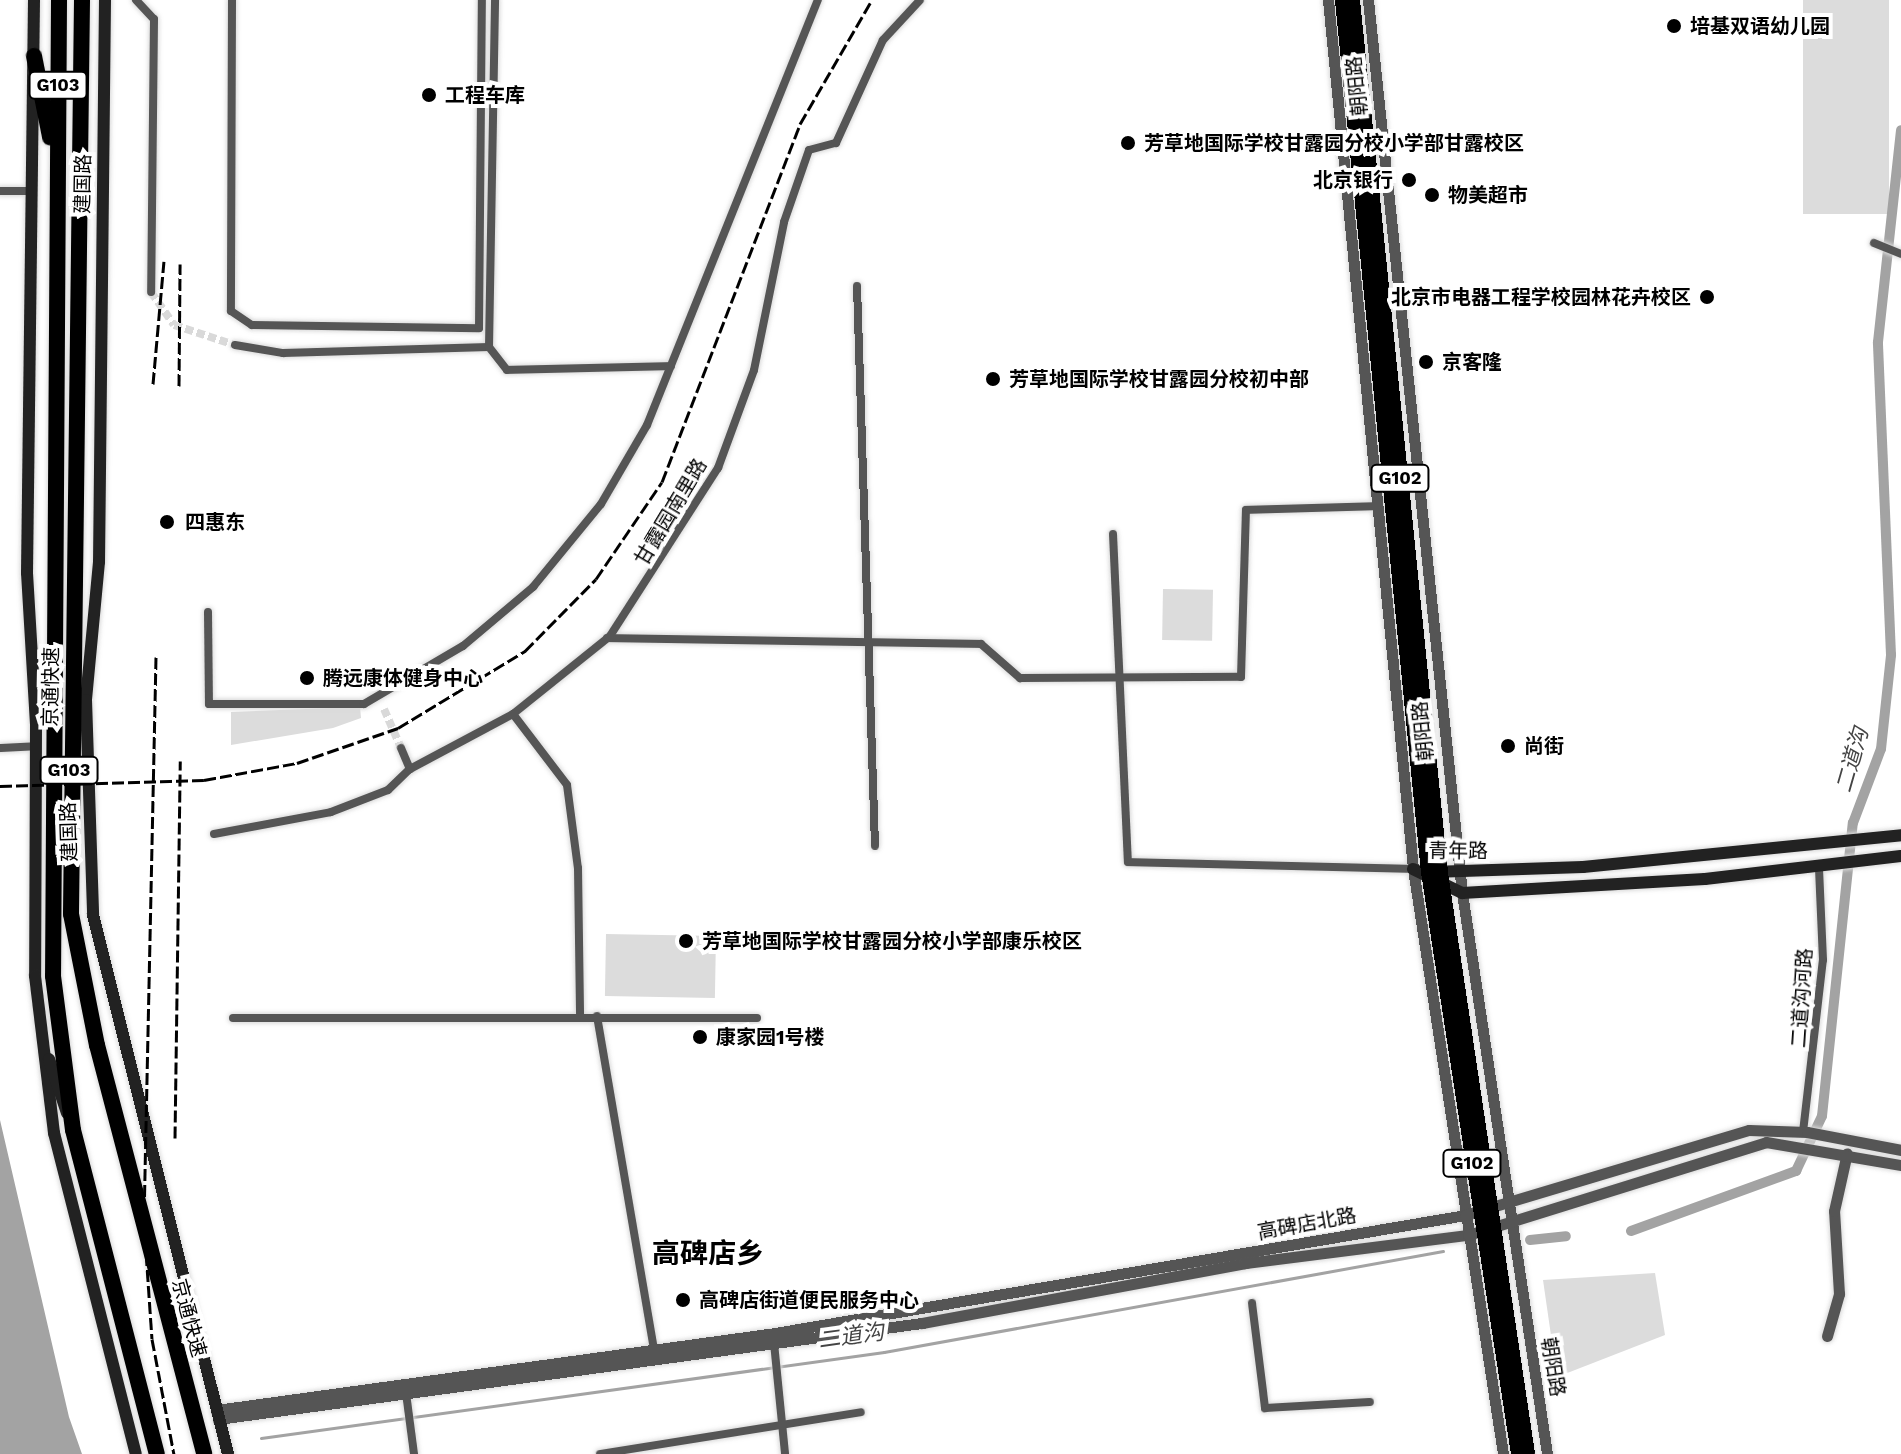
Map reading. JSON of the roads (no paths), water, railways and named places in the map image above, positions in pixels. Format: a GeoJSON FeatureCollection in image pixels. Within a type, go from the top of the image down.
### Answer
{"type":"FeatureCollection","features":[{"type":"Feature","properties":{"kind":"highway","name":"京通快速"},"geometry":{"type":"LineString","coordinates":[[59,0],[50,916],[73,1130],[157,1454]]}},
{"type":"Feature","properties":{"kind":"highway","name":"京通快速"},"geometry":{"type":"LineString","coordinates":[[85,0],[81,69],[71,914],[97,1045],[204,1454]]}},
{"type":"Feature","properties":{"kind":"highway","name":"朝阳路"},"geometry":{"type":"LineString","coordinates":[[1342,0],[1356,82]]}},
{"type":"Feature","properties":{"kind":"highway","name":"朝阳路"},"geometry":{"type":"LineString","coordinates":[[1353,0],[1356,82],[1435,878],[1485,1211],[1528,1454]]}},
{"type":"Feature","properties":{"kind":"highway"},"geometry":{"type":"LineString","coordinates":[[34,56],[57,170]]}},
{"type":"Feature","properties":{"kind":"highway","name":"朝阳路"},"geometry":{"type":"LineString","coordinates":[[1489,1231],[1518,1454]]}},
{"type":"Feature","properties":{"kind":"highway"},"geometry":{"type":"LineString","coordinates":[[184,1379],[215,1454]]}},
{"type":"Feature","properties":{"kind":"main road","name":"建国路"},"geometry":{"type":"LineString","coordinates":[[34,0],[27,573],[36,746],[40,1029],[69,1201],[136,1454]]}},
{"type":"Feature","properties":{"kind":"main road","name":"建国路"},"geometry":{"type":"LineString","coordinates":[[105,0],[99,562],[86,700],[93,915],[228,1454]]}},
{"type":"Feature","properties":{"kind":"main road","name":"青年路"},"geometry":{"type":"LineString","coordinates":[[1435,878],[1901,835]]}},
{"type":"Feature","properties":{"kind":"main road","name":"青年路"},"geometry":{"type":"LineString","coordinates":[[1413,869],[1462,893],[1821,867],[1901,856]]}},
{"type":"Feature","properties":{"kind":"main road"},"geometry":{"type":"LineString","coordinates":[[40,1029],[73,1130]]}},
{"type":"Feature","properties":{"kind":"street"},"geometry":{"type":"LineString","coordinates":[[136,0],[154,19],[151,292]]}},
{"type":"Feature","properties":{"kind":"street"},"geometry":{"type":"LineString","coordinates":[[232,0],[231,311],[252,325],[479,328],[482,0]]}},
{"type":"Feature","properties":{"kind":"street"},"geometry":{"type":"LineString","coordinates":[[495,0],[489,347],[507,370],[671,366]]}},
{"type":"Feature","properties":{"kind":"street"},"geometry":{"type":"LineString","coordinates":[[208,612],[209,704],[380,700],[504,616],[533,587],[601,504],[671,366],[818,0]]}},
{"type":"Feature","properties":{"kind":"street","name":"甘露园南里路"},"geometry":{"type":"LineString","coordinates":[[214,834],[331,812],[388,790],[410,769],[513,714],[607,638],[718,468],[754,370],[784,222],[809,150],[836,143],[883,40],[920,0]]}},
{"type":"Feature","properties":{"kind":"street","name":"朝阳路"},"geometry":{"type":"LineString","coordinates":[[1328,0],[1356,82],[1462,893],[1485,1211]]}},
{"type":"Feature","properties":{"kind":"street","name":"朝阳路"},"geometry":{"type":"LineString","coordinates":[[1368,0],[1356,82],[1378,506],[1413,869],[1489,1231],[1547,1454]]}},
{"type":"Feature","properties":{"kind":"street"},"geometry":{"type":"LineString","coordinates":[[0,191],[32,191]]}},
{"type":"Feature","properties":{"kind":"street"},"geometry":{"type":"LineString","coordinates":[[1874,244],[1900,254]]}},
{"type":"Feature","properties":{"kind":"street"},"geometry":{"type":"LineString","coordinates":[[857,286],[875,846]]}},
{"type":"Feature","properties":{"kind":"street"},"geometry":{"type":"LineString","coordinates":[[235,345],[283,353],[489,347]]}},
{"type":"Feature","properties":{"kind":"street"},"geometry":{"type":"LineString","coordinates":[[607,638],[869,639],[981,644],[1020,678],[1241,677],[1246,510],[1378,506]]}},
{"type":"Feature","properties":{"kind":"street"},"geometry":{"type":"LineString","coordinates":[[1113,534],[1122,677],[1128,862],[1413,869]]}},
{"type":"Feature","properties":{"kind":"street"},"geometry":{"type":"LineString","coordinates":[[380,700],[384,709]]}},
{"type":"Feature","properties":{"kind":"street"},"geometry":{"type":"LineString","coordinates":[[513,714],[567,785],[578,868],[580,1016]]}},
{"type":"Feature","properties":{"kind":"street"},"geometry":{"type":"LineString","coordinates":[[0,748],[36,746]]}},
{"type":"Feature","properties":{"kind":"street"},"geometry":{"type":"LineString","coordinates":[[401,748],[410,769]]}},
{"type":"Feature","properties":{"kind":"street","name":"二道沟河路"},"geometry":{"type":"LineString","coordinates":[[1805,1136],[1823,960],[1821,867]]}},
{"type":"Feature","properties":{"kind":"street"},"geometry":{"type":"LineString","coordinates":[[597,1016],[654,1350]]}},
{"type":"Feature","properties":{"kind":"street"},"geometry":{"type":"LineString","coordinates":[[233,1018],[757,1018]]}},
{"type":"Feature","properties":{"kind":"street","name":"高碑店北路"},"geometry":{"type":"LineString","coordinates":[[1157,1274],[1485,1211],[1733,1133],[1805,1136]]}},
{"type":"Feature","properties":{"kind":"street"},"geometry":{"type":"LineString","coordinates":[[1805,1136],[1850,1140],[1901,1150]]}},
{"type":"Feature","properties":{"kind":"street"},"geometry":{"type":"LineString","coordinates":[[1805,1136],[1847,1153],[1901,1165]]}},
{"type":"Feature","properties":{"kind":"street","name":"高碑店北路"},"geometry":{"type":"LineString","coordinates":[[1157,1274],[1489,1231],[1751,1144],[1805,1136]]}},
{"type":"Feature","properties":{"kind":"street"},"geometry":{"type":"LineString","coordinates":[[1827,1336],[1839,1294],[1834,1211],[1847,1153]]}},
{"type":"Feature","properties":{"kind":"street","name":"朝阳路"},"geometry":{"type":"LineString","coordinates":[[1489,1231],[1503,1454]]}},
{"type":"Feature","properties":{"kind":"street"},"geometry":{"type":"LineString","coordinates":[[217,1415],[1157,1274]]}},
{"type":"Feature","properties":{"kind":"street"},"geometry":{"type":"LineString","coordinates":[[217,1415],[406,1400],[774,1345],[1157,1274]]}},
{"type":"Feature","properties":{"kind":"street"},"geometry":{"type":"LineString","coordinates":[[1252,1303],[1265,1408],[1370,1402]]}},
{"type":"Feature","properties":{"kind":"street"},"geometry":{"type":"LineString","coordinates":[[774,1345],[785,1454]]}},
{"type":"Feature","properties":{"kind":"street"},"geometry":{"type":"LineString","coordinates":[[406,1400],[414,1454]]}},
{"type":"Feature","properties":{"kind":"street"},"geometry":{"type":"LineString","coordinates":[[600,1454],[782,1420],[861,1412]]}},
{"type":"Feature","properties":{"kind":"waterway","name":"二道沟"},"geometry":{"type":"LineString","coordinates":[[1631,1231],[1796,1171],[1822,1116],[1853,823],[1881,749],[1891,655],[1878,342],[1901,130]]}},
{"type":"Feature","properties":{"kind":"waterway","name":"二道沟"},"geometry":{"type":"LineString","coordinates":[[1530,1240],[1566,1236]]}},
{"type":"Feature","properties":{"kind":"waterway","name":"二道沟"},"geometry":{"type":"LineString","coordinates":[[261,1438],[884,1352],[1443,1251]]}},
{"type":"Feature","properties":{"kind":"tunnel"},"geometry":{"type":"LineString","coordinates":[[151,292],[174,325],[235,345]]}},
{"type":"Feature","properties":{"kind":"tunnel"},"geometry":{"type":"LineString","coordinates":[[384,709],[401,748]]}},
{"type":"Feature","properties":{"kind":"railway"},"geometry":{"type":"LineString","coordinates":[[0,786],[204,780],[297,763],[398,728],[525,651],[596,579],[662,482],[800,124],[872,0]]}},
{"type":"Feature","properties":{"kind":"railway"},"geometry":{"type":"LineString","coordinates":[[153,384],[164,261]]}},
{"type":"Feature","properties":{"kind":"railway"},"geometry":{"type":"LineString","coordinates":[[179,386],[180,264]]}},
{"type":"Feature","properties":{"kind":"railway"},"geometry":{"type":"LineString","coordinates":[[156,657],[144,1222],[152,1339],[174,1454]]}},
{"type":"Feature","properties":{"kind":"railway"},"geometry":{"type":"LineString","coordinates":[[175,1138],[180,761]]}},
{"type":"Feature","properties":{"kind":"place","name":"培基双语幼儿园"},"geometry":{"type":"Point","coordinates":[1674,26]}},
{"type":"Feature","properties":{"kind":"place","name":"工程车库"},"geometry":{"type":"Point","coordinates":[429,95]}},
{"type":"Feature","properties":{"kind":"place","name":"芳草地国际学校甘露园分校小学部甘露校区"},"geometry":{"type":"Point","coordinates":[1128,143]}},
{"type":"Feature","properties":{"kind":"place","name":"北京银行"},"geometry":{"type":"Point","coordinates":[1409,180]}},
{"type":"Feature","properties":{"kind":"place","name":"物美超市"},"geometry":{"type":"Point","coordinates":[1432,195]}},
{"type":"Feature","properties":{"kind":"place","name":"北京市电器工程学校园林花卉校区"},"geometry":{"type":"Point","coordinates":[1707,297]}},
{"type":"Feature","properties":{"kind":"place","name":"京客隆"},"geometry":{"type":"Point","coordinates":[1426,362]}},
{"type":"Feature","properties":{"kind":"place","name":"芳草地国际学校甘露园分校初中部"},"geometry":{"type":"Point","coordinates":[993,379]}},
{"type":"Feature","properties":{"kind":"place","name":"四惠东"},"geometry":{"type":"Point","coordinates":[167,522]}},
{"type":"Feature","properties":{"kind":"place","name":"腾远康体健身中心"},"geometry":{"type":"Point","coordinates":[307,678]}},
{"type":"Feature","properties":{"kind":"place","name":"尚街"},"geometry":{"type":"Point","coordinates":[1508,746]}},
{"type":"Feature","properties":{"kind":"place","name":"芳草地国际学校甘露园分校小学部康乐校区"},"geometry":{"type":"Point","coordinates":[686,941]}},
{"type":"Feature","properties":{"kind":"place","name":"康家园1号楼"},"geometry":{"type":"Point","coordinates":[700,1037]}},
{"type":"Feature","properties":{"kind":"place","name":"高碑店街道便民服务中心"},"geometry":{"type":"Point","coordinates":[683,1300]}},
{"type":"Feature","properties":{"kind":"district","name":"高碑店乡"},"geometry":{"type":"Point","coordinates":[708,1254]}}]}
